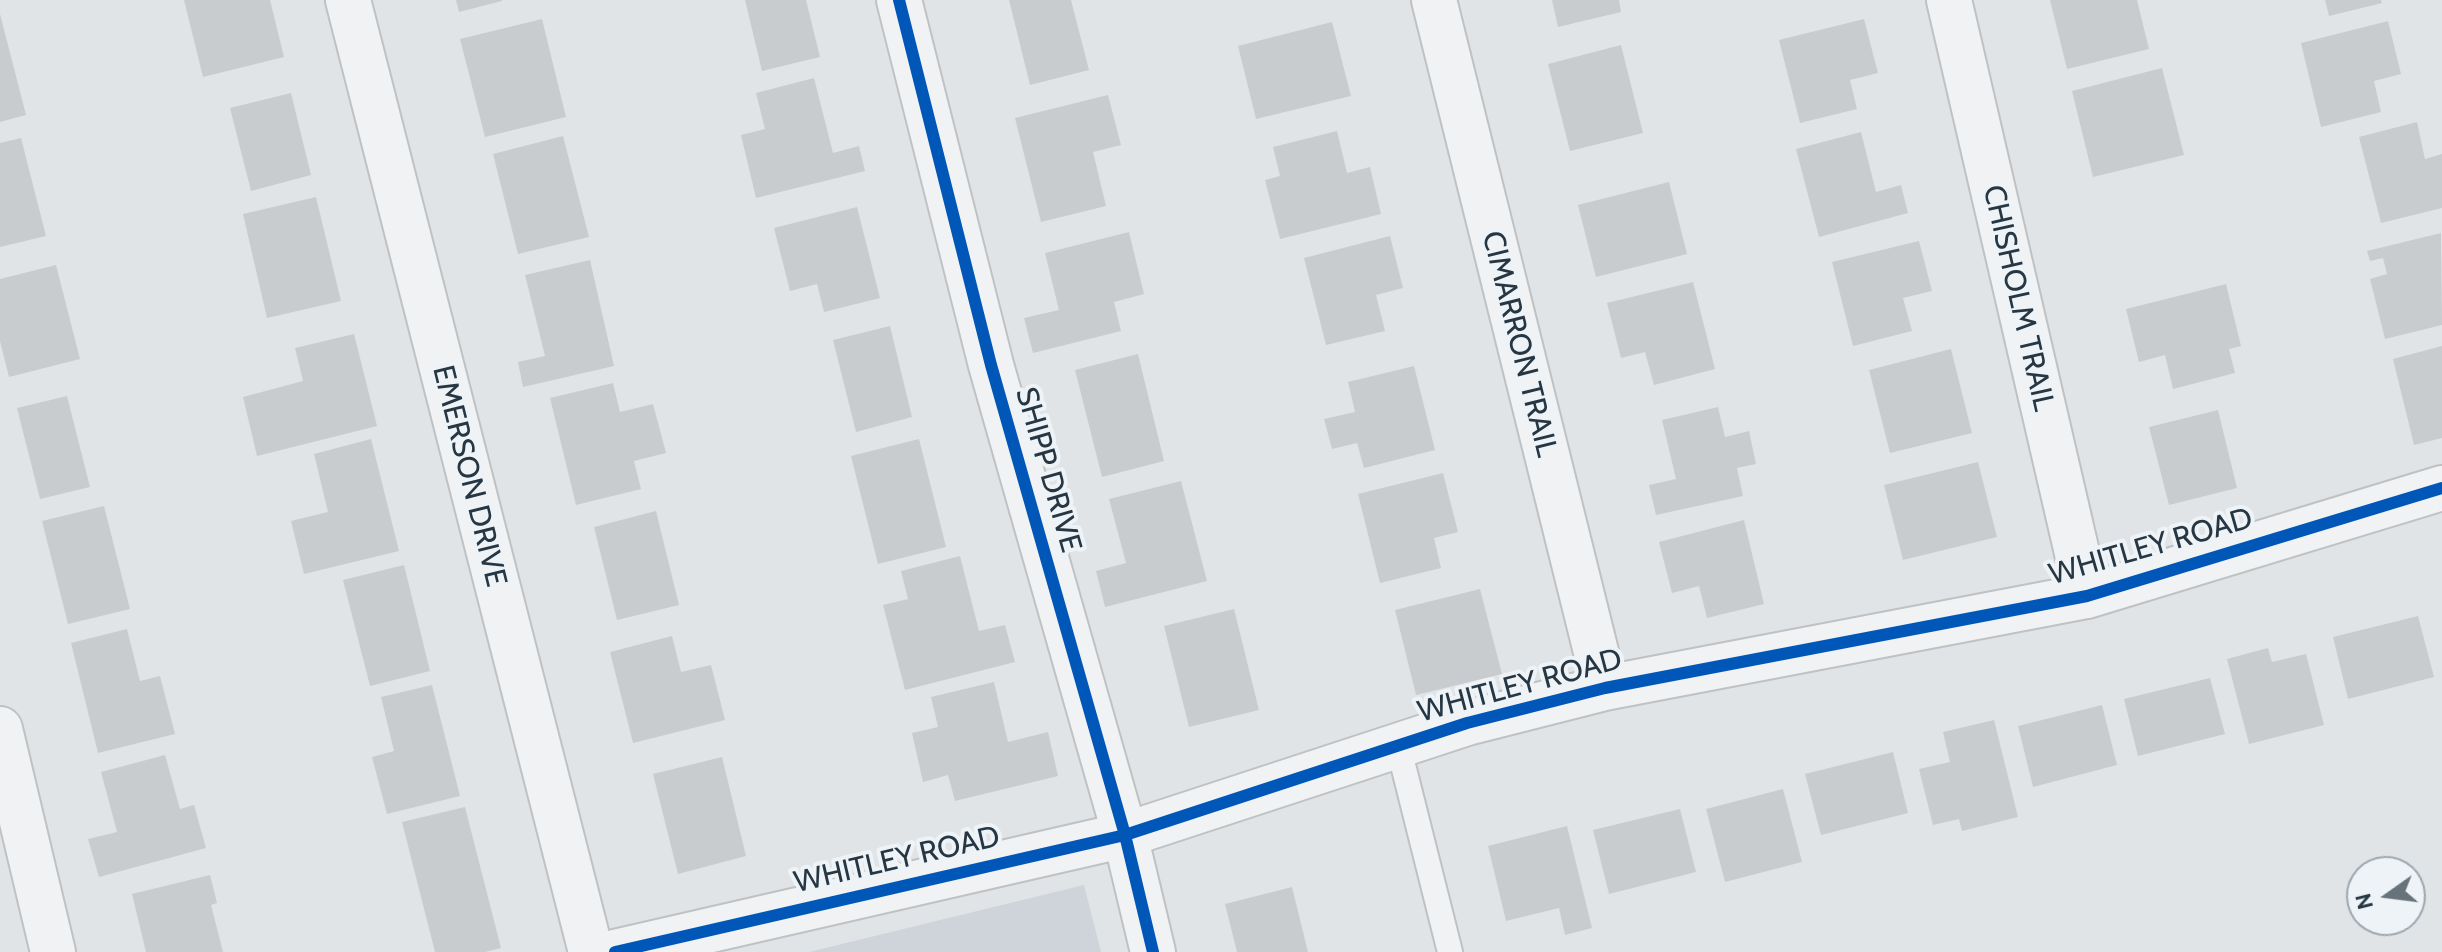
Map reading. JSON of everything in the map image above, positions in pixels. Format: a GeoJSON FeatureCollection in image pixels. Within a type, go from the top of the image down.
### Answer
{"type":"FeatureCollection","features":[{"type":"Feature","properties":{"kind":"street","name":"EMERSON DRIVE"},"geometry":{"type":"LineString","coordinates":[[348,0],[591,952]]}},
{"type":"Feature","properties":{"kind":"street","name":"SHIPP DRIVE"},"geometry":{"type":"LineString","coordinates":[[899,0],[991,365],[1125,835],[1153,952]]}},
{"type":"Feature","properties":{"kind":"street","name":"CIMARRON TRAIL"},"geometry":{"type":"LineString","coordinates":[[1434,0],[1605,688]]}},
{"type":"Feature","properties":{"kind":"street","name":"CHISHOLM TRAIL"},"geometry":{"type":"LineString","coordinates":[[1949,0],[2087,596]]}},
{"type":"Feature","properties":{"kind":"street","name":"WHITLEY ROAD"},"geometry":{"type":"LineString","coordinates":[[615,952],[695,943],[1125,835],[1467,723],[1605,688],[2087,596],[2442,488]]}},
{"type":"Feature","properties":{"kind":"street"},"geometry":{"type":"LineString","coordinates":[[0,729],[53,952]]}},
{"type":"Feature","properties":{"kind":"lane"},"geometry":{"type":"LineString","coordinates":[[1398,745],[1450,952]]}},
{"type":"Feature","properties":{"kind":"shaded area"},"geometry":{"type":"Polygon","coordinates":[[[1084,885],[1101,952],[809,952],[1084,885]]]}},
{"type":"Feature","properties":{"kind":"building"},"geometry":{"type":"Polygon","coordinates":[[[184,0],[270,0],[284,57],[203,77],[184,0]]]}},
{"type":"Feature","properties":{"kind":"building"},"geometry":{"type":"Polygon","coordinates":[[[456,0],[502,0],[502,1],[459,12],[456,0]]]}},
{"type":"Feature","properties":{"kind":"building"},"geometry":{"type":"Polygon","coordinates":[[[745,0],[806,0],[820,57],[762,71],[745,0]]]}},
{"type":"Feature","properties":{"kind":"building"},"geometry":{"type":"Polygon","coordinates":[[[1009,0],[1071,0],[1089,70],[1030,85],[1009,0]]]}},
{"type":"Feature","properties":{"kind":"building"},"geometry":{"type":"Polygon","coordinates":[[[1552,0],[1619,0],[1621,12],[1558,27],[1552,0]]]}},
{"type":"Feature","properties":{"kind":"building"},"geometry":{"type":"Polygon","coordinates":[[[2050,0],[2137,0],[2149,49],[2067,69],[2050,0]]]}},
{"type":"Feature","properties":{"kind":"building"},"geometry":{"type":"Polygon","coordinates":[[[2325,0],[2381,0],[2382,3],[2329,16],[2325,0]]]}},
{"type":"Feature","properties":{"kind":"building"},"geometry":{"type":"Polygon","coordinates":[[[0,14],[26,115],[0,122],[0,14]]]}},
{"type":"Feature","properties":{"kind":"building"},"geometry":{"type":"Polygon","coordinates":[[[542,19],[566,117],[485,137],[460,39],[542,19]]]}},
{"type":"Feature","properties":{"kind":"building"},"geometry":{"type":"Polygon","coordinates":[[[1864,19],[1878,73],[1850,80],[1857,109],[1800,123],[1779,40],[1864,19]]]}},
{"type":"Feature","properties":{"kind":"building"},"geometry":{"type":"Polygon","coordinates":[[[2388,21],[2401,74],[2374,81],[2381,112],[2321,127],[2301,43],[2388,21]]]}},
{"type":"Feature","properties":{"kind":"building"},"geometry":{"type":"Polygon","coordinates":[[[1332,22],[1351,96],[1256,119],[1238,46],[1332,22]]]}},
{"type":"Feature","properties":{"kind":"building"},"geometry":{"type":"Polygon","coordinates":[[[1621,45],[1643,133],[1570,151],[1548,64],[1621,45]]]}},
{"type":"Feature","properties":{"kind":"building"},"geometry":{"type":"Polygon","coordinates":[[[2162,68],[2184,155],[2093,177],[2072,91],[2162,68]]]}},
{"type":"Feature","properties":{"kind":"building"},"geometry":{"type":"Polygon","coordinates":[[[814,78],[833,153],[859,146],[865,171],[756,198],[741,135],[765,129],[756,93],[814,78]]]}},
{"type":"Feature","properties":{"kind":"building"},"geometry":{"type":"Polygon","coordinates":[[[291,93],[311,175],[251,191],[230,108],[291,93]]]}},
{"type":"Feature","properties":{"kind":"building"},"geometry":{"type":"Polygon","coordinates":[[[1108,95],[1121,145],[1093,152],[1106,206],[1041,222],[1015,118],[1108,95]]]}},
{"type":"Feature","properties":{"kind":"building"},"geometry":{"type":"Polygon","coordinates":[[[2417,122],[2425,159],[2442,154],[2442,208],[2381,223],[2359,137],[2417,122]]]}},
{"type":"Feature","properties":{"kind":"building"},"geometry":{"type":"Polygon","coordinates":[[[1337,131],[1347,173],[1370,167],[1381,214],[1280,239],[1265,180],[1280,176],[1273,147],[1337,131]]]}},
{"type":"Feature","properties":{"kind":"building"},"geometry":{"type":"Polygon","coordinates":[[[1861,132],[1876,192],[1901,185],[1908,213],[1819,237],[1796,149],[1861,132]]]}},
{"type":"Feature","properties":{"kind":"building"},"geometry":{"type":"Polygon","coordinates":[[[563,136],[589,237],[518,254],[493,154],[563,136]]]}},
{"type":"Feature","properties":{"kind":"building"},"geometry":{"type":"Polygon","coordinates":[[[21,138],[46,236],[0,247],[0,143],[21,138]]]}},
{"type":"Feature","properties":{"kind":"building"},"geometry":{"type":"Polygon","coordinates":[[[1669,182],[1687,254],[1596,277],[1578,205],[1669,182]]]}},
{"type":"Feature","properties":{"kind":"building"},"geometry":{"type":"Polygon","coordinates":[[[316,197],[341,301],[267,318],[243,214],[316,197]]]}},
{"type":"Feature","properties":{"kind":"building"},"geometry":{"type":"Polygon","coordinates":[[[857,207],[880,298],[824,312],[817,284],[790,291],[774,228],[857,207]]]}},
{"type":"Feature","properties":{"kind":"building"},"geometry":{"type":"Polygon","coordinates":[[[1129,232],[1144,294],[1114,302],[1121,331],[1033,353],[1024,318],[1059,310],[1045,253],[1129,232]]]}},
{"type":"Feature","properties":{"kind":"building"},"geometry":{"type":"Polygon","coordinates":[[[2441,233],[2442,325],[2385,339],[2370,279],[2387,274],[2383,258],[2370,261],[2367,251],[2441,233]]]}},
{"type":"Feature","properties":{"kind":"building"},"geometry":{"type":"Polygon","coordinates":[[[1390,236],[1403,288],[1376,295],[1385,331],[1326,345],[1304,258],[1390,236]]]}},
{"type":"Feature","properties":{"kind":"building"},"geometry":{"type":"Polygon","coordinates":[[[1919,241],[1932,291],[1903,298],[1912,331],[1853,346],[1832,262],[1919,241]]]}},
{"type":"Feature","properties":{"kind":"building"},"geometry":{"type":"Polygon","coordinates":[[[590,260],[614,366],[523,387],[518,362],[545,356],[525,275],[590,260]]]}},
{"type":"Feature","properties":{"kind":"building"},"geometry":{"type":"Polygon","coordinates":[[[56,265],[80,359],[9,377],[0,341],[0,279],[56,265]]]}},
{"type":"Feature","properties":{"kind":"building"},"geometry":{"type":"Polygon","coordinates":[[[1693,282],[1715,369],[1654,385],[1645,352],[1621,358],[1607,303],[1693,282]]]}},
{"type":"Feature","properties":{"kind":"building"},"geometry":{"type":"Polygon","coordinates":[[[2226,284],[2241,346],[2229,349],[2235,373],[2173,389],[2165,355],[2139,362],[2126,309],[2226,284]]]}},
{"type":"Feature","properties":{"kind":"building"},"geometry":{"type":"Polygon","coordinates":[[[890,326],[912,417],[856,432],[833,340],[890,326]]]}},
{"type":"Feature","properties":{"kind":"building"},"geometry":{"type":"Polygon","coordinates":[[[354,334],[377,426],[257,456],[243,397],[303,381],[295,348],[354,334]]]}},
{"type":"Feature","properties":{"kind":"building"},"geometry":{"type":"Polygon","coordinates":[[[2442,346],[2442,438],[2414,445],[2393,359],[2442,346]]]}},
{"type":"Feature","properties":{"kind":"building"},"geometry":{"type":"Polygon","coordinates":[[[1951,349],[1972,433],[1890,453],[1869,370],[1951,349]]]}},
{"type":"Feature","properties":{"kind":"building"},"geometry":{"type":"Polygon","coordinates":[[[1138,354],[1164,461],[1102,477],[1075,370],[1138,354]]]}},
{"type":"Feature","properties":{"kind":"building"},"geometry":{"type":"Polygon","coordinates":[[[1414,366],[1435,450],[1364,468],[1357,443],[1332,449],[1324,419],[1355,412],[1348,382],[1414,366]]]}},
{"type":"Feature","properties":{"kind":"building"},"geometry":{"type":"Polygon","coordinates":[[[613,383],[620,412],[653,404],[666,453],[634,461],[641,489],[576,505],[550,398],[613,383]]]}},
{"type":"Feature","properties":{"kind":"building"},"geometry":{"type":"Polygon","coordinates":[[[67,396],[90,487],[40,499],[17,408],[67,396]]]}},
{"type":"Feature","properties":{"kind":"building"},"geometry":{"type":"Polygon","coordinates":[[[1718,407],[1725,437],[1749,431],[1756,464],[1737,468],[1743,496],[1656,515],[1649,485],[1676,479],[1662,420],[1718,407]]]}},
{"type":"Feature","properties":{"kind":"building"},"geometry":{"type":"Polygon","coordinates":[[[2218,410],[2237,488],[2169,505],[2149,427],[2218,410]]]}},
{"type":"Feature","properties":{"kind":"building"},"geometry":{"type":"Polygon","coordinates":[[[371,439],[399,551],[304,574],[291,521],[328,512],[314,454],[371,439]]]}},
{"type":"Feature","properties":{"kind":"building"},"geometry":{"type":"Polygon","coordinates":[[[919,439],[946,547],[878,564],[851,456],[919,439]]]}},
{"type":"Feature","properties":{"kind":"building"},"geometry":{"type":"Polygon","coordinates":[[[1978,462],[1997,537],[1903,560],[1884,485],[1978,462]]]}},
{"type":"Feature","properties":{"kind":"building"},"geometry":{"type":"Polygon","coordinates":[[[1443,473],[1458,532],[1434,538],[1441,568],[1380,583],[1358,494],[1443,473]]]}},
{"type":"Feature","properties":{"kind":"building"},"geometry":{"type":"Polygon","coordinates":[[[1181,481],[1207,581],[1105,607],[1096,571],[1126,563],[1109,499],[1181,481]]]}},
{"type":"Feature","properties":{"kind":"building"},"geometry":{"type":"Polygon","coordinates":[[[104,506],[130,609],[68,624],[42,521],[104,506]]]}},
{"type":"Feature","properties":{"kind":"building"},"geometry":{"type":"Polygon","coordinates":[[[656,511],[679,605],[617,620],[594,527],[656,511]]]}},
{"type":"Feature","properties":{"kind":"building"},"geometry":{"type":"Polygon","coordinates":[[[1744,520],[1764,604],[1707,618],[1699,586],[1672,593],[1659,542],[1744,520]]]}},
{"type":"Feature","properties":{"kind":"building"},"geometry":{"type":"Polygon","coordinates":[[[960,556],[979,631],[1005,625],[1015,662],[905,690],[883,605],[908,599],[901,571],[960,556]]]}},
{"type":"Feature","properties":{"kind":"building"},"geometry":{"type":"Polygon","coordinates":[[[404,565],[430,671],[370,686],[343,580],[404,565]]]}},
{"type":"Feature","properties":{"kind":"building"},"geometry":{"type":"Polygon","coordinates":[[[1480,589],[1502,674],[1416,695],[1395,610],[1480,589]]]}},
{"type":"Feature","properties":{"kind":"building"},"geometry":{"type":"Polygon","coordinates":[[[1234,609],[1259,710],[1189,727],[1164,626],[1234,609]]]}},
{"type":"Feature","properties":{"kind":"building"},"geometry":{"type":"Polygon","coordinates":[[[2418,616],[2434,677],[2348,699],[2333,637],[2418,616]]]}},
{"type":"Feature","properties":{"kind":"building"},"geometry":{"type":"Polygon","coordinates":[[[127,629],[140,681],[160,676],[175,734],[98,753],[71,643],[127,629]]]}},
{"type":"Feature","properties":{"kind":"building"},"geometry":{"type":"Polygon","coordinates":[[[672,636],[681,672],[711,665],[725,720],[633,743],[610,652],[672,636]]]}},
{"type":"Feature","properties":{"kind":"building"},"geometry":{"type":"Polygon","coordinates":[[[2268,648],[2272,662],[2306,654],[2324,725],[2249,744],[2227,659],[2268,648]]]}},
{"type":"Feature","properties":{"kind":"building"},"geometry":{"type":"Polygon","coordinates":[[[2210,678],[2225,734],[2138,756],[2124,699],[2210,678]]]}},
{"type":"Feature","properties":{"kind":"building"},"geometry":{"type":"Polygon","coordinates":[[[994,682],[1008,742],[1048,732],[1058,776],[955,801],[948,775],[923,782],[912,733],[938,727],[931,697],[994,682]]]}},
{"type":"Feature","properties":{"kind":"building"},"geometry":{"type":"Polygon","coordinates":[[[432,685],[460,796],[387,814],[372,757],[394,751],[381,697],[432,685]]]}},
{"type":"Feature","properties":{"kind":"building"},"geometry":{"type":"Polygon","coordinates":[[[2102,705],[2117,765],[2033,787],[2018,726],[2102,705]]]}},
{"type":"Feature","properties":{"kind":"building"},"geometry":{"type":"Polygon","coordinates":[[[1994,720],[2018,817],[1962,831],[1959,819],[1933,825],[1919,769],[1950,762],[1943,732],[1994,720]]]}},
{"type":"Feature","properties":{"kind":"building"},"geometry":{"type":"Polygon","coordinates":[[[1893,752],[1908,813],[1821,835],[1805,774],[1893,752]]]}},
{"type":"Feature","properties":{"kind":"building"},"geometry":{"type":"Polygon","coordinates":[[[165,755],[180,809],[194,805],[206,848],[99,877],[88,839],[117,832],[101,772],[165,755]]]}},
{"type":"Feature","properties":{"kind":"building"},"geometry":{"type":"Polygon","coordinates":[[[722,757],[746,856],[678,874],[653,774],[722,757]]]}},
{"type":"Feature","properties":{"kind":"building"},"geometry":{"type":"Polygon","coordinates":[[[1783,789],[1802,862],[1725,882],[1706,809],[1783,789]]]}},
{"type":"Feature","properties":{"kind":"building"},"geometry":{"type":"Polygon","coordinates":[[[465,807],[501,948],[485,952],[435,952],[402,822],[465,807]]]}},
{"type":"Feature","properties":{"kind":"building"},"geometry":{"type":"Polygon","coordinates":[[[1680,809],[1696,872],[1609,894],[1593,830],[1680,809]]]}},
{"type":"Feature","properties":{"kind":"building"},"geometry":{"type":"Polygon","coordinates":[[[1567,826],[1592,928],[1565,935],[1559,908],[1506,921],[1488,846],[1567,826]]]}},
{"type":"Feature","properties":{"kind":"building"},"geometry":{"type":"Polygon","coordinates":[[[210,875],[217,903],[211,905],[223,952],[146,952],[132,894],[210,875]]]}},
{"type":"Feature","properties":{"kind":"building"},"geometry":{"type":"Polygon","coordinates":[[[1292,887],[1308,952],[1237,952],[1225,904],[1292,887]]]}},
{"type":"Feature","properties":{"kind":"cycle path"},"geometry":{"type":"LineString","coordinates":[[899,0],[991,365],[1125,835],[1153,952]]}},
{"type":"Feature","properties":{"kind":"cycle path"},"geometry":{"type":"LineString","coordinates":[[615,952],[1125,835],[1467,723],[1605,688],[2087,596],[2442,488]]}}]}
